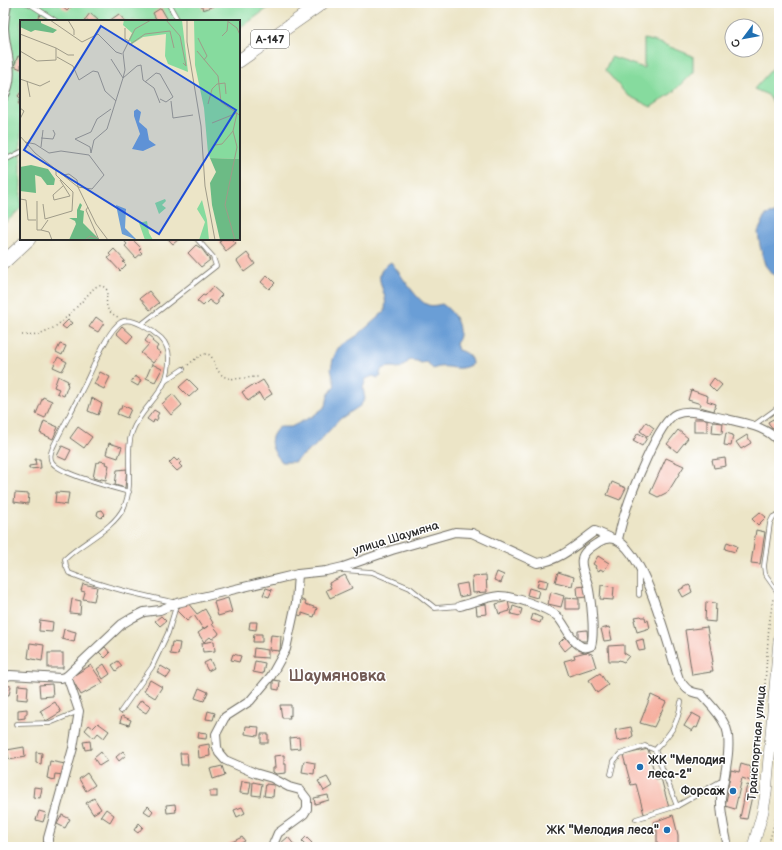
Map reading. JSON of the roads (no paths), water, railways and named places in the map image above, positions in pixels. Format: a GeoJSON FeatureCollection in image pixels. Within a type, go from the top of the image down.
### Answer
{"type":"FeatureCollection","features":[{"type":"Feature","properties":{"kind":"highway","name":"А-147"},"geometry":{"type":"LineString","coordinates":[[240,60],[322,3]]}},
{"type":"Feature","properties":{"kind":"highway"},"geometry":{"type":"LineString","coordinates":[[3,263],[28,240]]}},
{"type":"Feature","properties":{"kind":"main road","name":"Транспортная улица"},"geometry":{"type":"LineString","coordinates":[[753,847],[763,811],[766,793],[779,648]]}},
{"type":"Feature","properties":{"kind":"street"},"geometry":{"type":"LineString","coordinates":[[3,98],[10,81],[10,64],[4,27],[7,3]]}},
{"type":"Feature","properties":{"kind":"street"},"geometry":{"type":"LineString","coordinates":[[728,847],[721,808],[728,752],[726,727],[701,694],[691,693],[685,688],[680,679],[646,578],[639,565],[618,539],[624,513],[638,479],[660,431],[671,416],[687,411],[754,425],[766,430],[779,442]]}},
{"type":"Feature","properties":{"kind":"street","name":"улица Шаумяна"},"geometry":{"type":"LineString","coordinates":[[67,676],[122,624],[144,612],[160,610],[177,603],[298,574],[326,571],[342,567],[392,550],[455,532],[472,533],[537,563],[548,562],[558,558],[595,531],[618,539]]}},
{"type":"Feature","properties":{"kind":"street"},"geometry":{"type":"LineString","coordinates":[[460,606],[498,596],[513,598],[546,610],[557,617],[575,642],[584,648],[587,648],[590,646],[592,641],[591,617],[588,587],[582,560],[583,555],[590,548],[609,537]]}},
{"type":"Feature","properties":{"kind":"street"},"geometry":{"type":"LineString","coordinates":[[272,847],[278,833],[304,814],[307,810],[307,800],[300,790],[272,778],[255,774],[225,760],[219,753],[216,734],[225,717],[250,701],[271,676],[286,649],[296,603],[298,574]]}},
{"type":"Feature","properties":{"kind":"street"},"geometry":{"type":"LineString","coordinates":[[5,675],[61,678],[67,676],[79,711],[73,748],[48,838],[48,847]]}},
{"type":"Feature","properties":{"kind":"lane"},"geometry":{"type":"LineString","coordinates":[[28,3],[54,20]]}},
{"type":"Feature","properties":{"kind":"lane"},"geometry":{"type":"LineString","coordinates":[[168,3],[176,17]]}},
{"type":"Feature","properties":{"kind":"lane"},"geometry":{"type":"LineString","coordinates":[[3,161],[20,152]]}},
{"type":"Feature","properties":{"kind":"lane"},"geometry":{"type":"LineString","coordinates":[[142,324],[216,266],[213,257],[198,240]]}},
{"type":"Feature","properties":{"kind":"lane"},"geometry":{"type":"LineString","coordinates":[[129,492],[88,480],[61,469],[52,463],[50,457],[53,447],[105,342],[115,327],[121,322],[125,321],[142,324],[154,332],[168,346],[169,357],[165,381]]}},
{"type":"Feature","properties":{"kind":"lane"},"geometry":{"type":"LineString","coordinates":[[121,712],[152,667],[168,633],[177,603],[98,584],[69,573],[66,566],[66,559],[72,552],[102,532],[124,508],[129,492],[130,445],[132,433],[140,417],[165,381],[183,368]]}},
{"type":"Feature","properties":{"kind":"lane"},"geometry":{"type":"LineString","coordinates":[[754,425],[779,408]]}},
{"type":"Feature","properties":{"kind":"lane"},"geometry":{"type":"LineString","coordinates":[[779,514],[773,518],[770,523],[764,566],[765,574],[779,594]]}},
{"type":"Feature","properties":{"kind":"lane"},"geometry":{"type":"LineString","coordinates":[[639,565],[639,595]]}},
{"type":"Feature","properties":{"kind":"lane"},"geometry":{"type":"LineString","coordinates":[[326,571],[347,570],[372,572],[410,588],[435,608],[460,606]]}},
{"type":"Feature","properties":{"kind":"lane"},"geometry":{"type":"LineString","coordinates":[[654,750],[670,735],[680,713],[681,702]]}},
{"type":"Feature","properties":{"kind":"lane"},"geometry":{"type":"LineString","coordinates":[[17,724],[50,724],[79,711]]}},
{"type":"Feature","properties":{"kind":"lane"},"geometry":{"type":"LineString","coordinates":[[611,774],[614,761],[620,754],[646,746],[654,750],[677,806]]}},
{"type":"Feature","properties":{"kind":"lane"},"geometry":{"type":"LineString","coordinates":[[636,819],[677,806],[724,780]]}},
{"type":"Feature","properties":{"kind":"water"},"geometry":{"type":"Polygon","coordinates":[[[779,212],[779,277],[772,274],[765,265],[758,232],[766,215],[779,212]]]}},
{"type":"Feature","properties":{"kind":"water"},"geometry":{"type":"Polygon","coordinates":[[[391,262],[413,292],[422,301],[426,304],[434,306],[442,304],[455,317],[459,328],[456,344],[458,350],[468,355],[472,361],[472,364],[461,368],[438,367],[433,369],[427,362],[421,363],[410,360],[400,369],[391,367],[382,369],[380,373],[381,376],[378,378],[373,376],[366,379],[363,388],[365,399],[360,406],[340,419],[314,447],[294,462],[282,462],[273,449],[271,440],[272,436],[279,427],[291,427],[313,416],[326,406],[328,395],[335,386],[331,369],[333,359],[338,348],[358,335],[385,311],[385,300],[380,282],[380,274],[385,266],[391,262]]]}},
{"type":"Feature","properties":{"kind":"place","name":"ЖК \"Мелодия леса-2\""},"geometry":{"type":"Point","coordinates":[640,767]}},
{"type":"Feature","properties":{"kind":"place","name":"Форсаж"},"geometry":{"type":"Point","coordinates":[733,791]}},
{"type":"Feature","properties":{"kind":"place","name":"ЖК \"Мелодия леса\""},"geometry":{"type":"Point","coordinates":[667,830]}},
{"type":"Feature","properties":{"kind":"district","name":"Шаумяновка"},"geometry":{"type":"Point","coordinates":[337,676]}}]}
